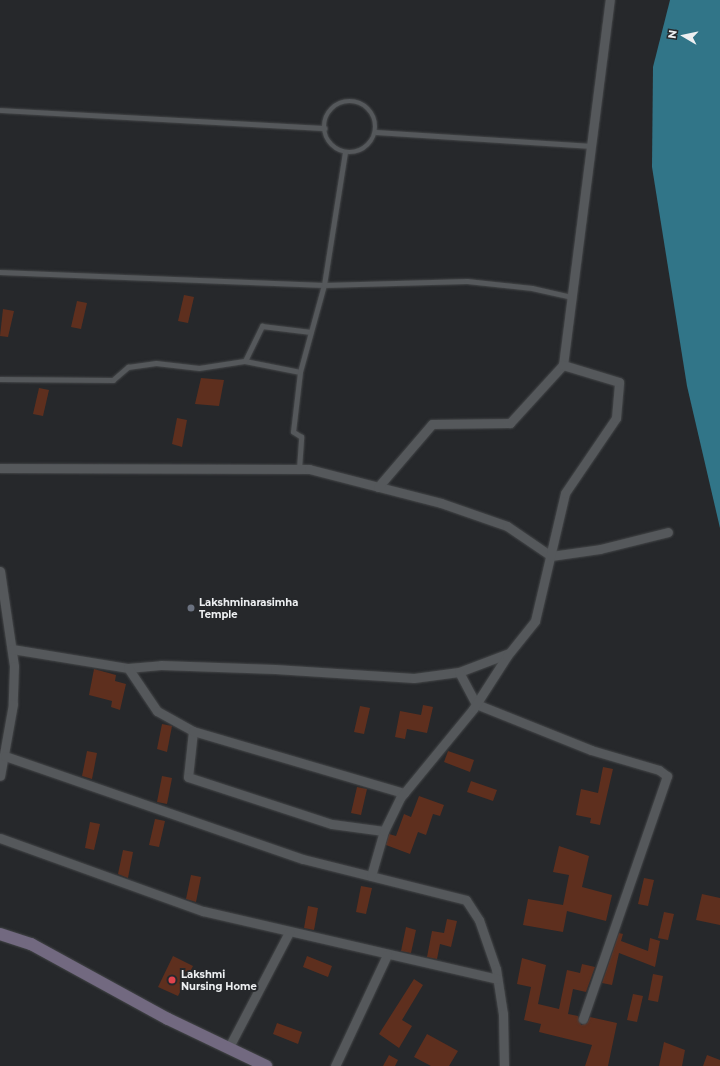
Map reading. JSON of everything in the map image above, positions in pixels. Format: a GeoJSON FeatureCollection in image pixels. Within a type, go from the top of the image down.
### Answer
{"type":"FeatureCollection","features":[{"type":"Feature","properties":{"kind":"main road"},"geometry":{"type":"LineString","coordinates":[[0,934],[31,944],[168,1019],[266,1066]]}},
{"type":"Feature","properties":{"kind":"street"},"geometry":{"type":"LineString","coordinates":[[378,487],[432,424],[510,423],[564,365],[610,0]]}},
{"type":"Feature","properties":{"kind":"street"},"geometry":{"type":"LineString","coordinates":[[371,876],[384,831],[404,793],[476,704],[509,653],[535,621],[565,493],[616,418],[619,397],[619,382],[564,365]]}},
{"type":"Feature","properties":{"kind":"street"},"geometry":{"type":"LineString","coordinates":[[0,468],[299,469],[378,487],[441,504],[507,526],[551,556],[600,549],[668,532]]}},
{"type":"Feature","properties":{"kind":"street"},"geometry":{"type":"LineString","coordinates":[[0,570],[12,649],[13,704],[6,756],[0,776]]}},
{"type":"Feature","properties":{"kind":"street"},"geometry":{"type":"LineString","coordinates":[[12,649],[128,668],[162,666],[275,669],[414,678],[459,672],[509,653]]}},
{"type":"Feature","properties":{"kind":"street"},"geometry":{"type":"LineString","coordinates":[[128,668],[157,711],[193,731],[404,793]]}},
{"type":"Feature","properties":{"kind":"street"},"geometry":{"type":"LineString","coordinates":[[459,672],[476,704],[591,750],[659,770],[667,776],[583,1019]]}},
{"type":"Feature","properties":{"kind":"street"},"geometry":{"type":"LineString","coordinates":[[193,731],[188,777],[332,824],[384,831]]}},
{"type":"Feature","properties":{"kind":"street"},"geometry":{"type":"LineString","coordinates":[[6,756],[303,859],[466,900],[479,920],[497,979],[503,1014],[504,1066]]}},
{"type":"Feature","properties":{"kind":"street"},"geometry":{"type":"LineString","coordinates":[[0,838],[203,911],[387,955],[497,979]]}},
{"type":"Feature","properties":{"kind":"street"},"geometry":{"type":"LineString","coordinates":[[229,1047],[289,932]]}},
{"type":"Feature","properties":{"kind":"street"},"geometry":{"type":"LineString","coordinates":[[336,1066],[387,955]]}},
{"type":"Feature","properties":{"kind":"lane"},"geometry":{"type":"LineString","coordinates":[[350,101],[368,108],[375,119],[376,132],[367,147],[357,153],[345,153],[330,143],[324,128],[333,108],[350,101]]}},
{"type":"Feature","properties":{"kind":"lane"},"geometry":{"type":"LineString","coordinates":[[0,110],[324,128]]}},
{"type":"Feature","properties":{"kind":"lane"},"geometry":{"type":"LineString","coordinates":[[376,132],[592,146]]}},
{"type":"Feature","properties":{"kind":"lane"},"geometry":{"type":"LineString","coordinates":[[299,469],[302,438],[293,432],[300,372],[324,285],[345,153]]}},
{"type":"Feature","properties":{"kind":"lane"},"geometry":{"type":"LineString","coordinates":[[0,272],[324,285],[467,281],[532,288],[572,297]]}},
{"type":"Feature","properties":{"kind":"lane"},"geometry":{"type":"LineString","coordinates":[[245,360],[262,326],[311,332]]}},
{"type":"Feature","properties":{"kind":"lane"},"geometry":{"type":"LineString","coordinates":[[0,379],[113,380],[128,367],[156,364],[199,368],[245,360],[300,372]]}},
{"type":"Feature","properties":{"kind":"water"},"geometry":{"type":"Polygon","coordinates":[[[670,0],[720,0],[720,528],[687,386],[652,167],[653,67],[670,0]]]}},
{"type":"Feature","properties":{"kind":"building"},"geometry":{"type":"Polygon","coordinates":[[[184,295],[194,297],[188,323],[178,321],[184,295]]]}},
{"type":"Feature","properties":{"kind":"building"},"geometry":{"type":"Polygon","coordinates":[[[77,301],[87,303],[81,329],[71,327],[77,301]]]}},
{"type":"Feature","properties":{"kind":"building"},"geometry":{"type":"Polygon","coordinates":[[[3,309],[14,311],[8,337],[0,336],[3,309]]]}},
{"type":"Feature","properties":{"kind":"building"},"geometry":{"type":"Polygon","coordinates":[[[201,378],[224,380],[219,406],[195,404],[201,378]]]}},
{"type":"Feature","properties":{"kind":"building"},"geometry":{"type":"Polygon","coordinates":[[[39,388],[49,390],[43,416],[33,414],[39,388]]]}},
{"type":"Feature","properties":{"kind":"building"},"geometry":{"type":"Polygon","coordinates":[[[177,418],[187,420],[182,447],[172,444],[177,418]]]}},
{"type":"Feature","properties":{"kind":"building"},"geometry":{"type":"Polygon","coordinates":[[[94,669],[116,675],[115,681],[126,684],[120,710],[111,707],[112,701],[89,695],[94,669]]]}},
{"type":"Feature","properties":{"kind":"building"},"geometry":{"type":"Polygon","coordinates":[[[423,705],[433,707],[427,733],[407,729],[405,739],[395,737],[400,711],[421,715],[423,705]]]}},
{"type":"Feature","properties":{"kind":"building"},"geometry":{"type":"Polygon","coordinates":[[[360,706],[370,708],[364,734],[354,732],[360,706]]]}},
{"type":"Feature","properties":{"kind":"building"},"geometry":{"type":"Polygon","coordinates":[[[162,724],[172,726],[167,752],[157,749],[162,724]]]}},
{"type":"Feature","properties":{"kind":"building"},"geometry":{"type":"Polygon","coordinates":[[[87,751],[97,753],[92,779],[82,776],[87,751]]]}},
{"type":"Feature","properties":{"kind":"building"},"geometry":{"type":"Polygon","coordinates":[[[448,751],[474,760],[470,772],[444,762],[448,751]]]}},
{"type":"Feature","properties":{"kind":"building"},"geometry":{"type":"Polygon","coordinates":[[[603,767],[613,769],[600,825],[590,823],[591,818],[576,815],[581,789],[598,793],[603,767]]]}},
{"type":"Feature","properties":{"kind":"building"},"geometry":{"type":"Polygon","coordinates":[[[162,776],[172,778],[167,804],[157,802],[162,776]]]}},
{"type":"Feature","properties":{"kind":"building"},"geometry":{"type":"Polygon","coordinates":[[[471,781],[497,790],[493,801],[467,792],[471,781]]]}},
{"type":"Feature","properties":{"kind":"building"},"geometry":{"type":"Polygon","coordinates":[[[357,787],[367,789],[361,815],[351,813],[357,787]]]}},
{"type":"Feature","properties":{"kind":"building"},"geometry":{"type":"Polygon","coordinates":[[[419,796],[444,805],[440,816],[433,814],[426,835],[418,832],[410,854],[386,845],[389,834],[396,836],[404,814],[411,817],[419,796]]]}},
{"type":"Feature","properties":{"kind":"building"},"geometry":{"type":"Polygon","coordinates":[[[155,819],[165,821],[159,847],[149,845],[155,819]]]}},
{"type":"Feature","properties":{"kind":"building"},"geometry":{"type":"Polygon","coordinates":[[[90,822],[100,824],[94,850],[85,848],[90,822]]]}},
{"type":"Feature","properties":{"kind":"building"},"geometry":{"type":"Polygon","coordinates":[[[559,846],[589,856],[582,887],[612,895],[606,921],[567,911],[563,932],[523,925],[528,899],[563,905],[569,875],[553,872],[559,846]]]}},
{"type":"Feature","properties":{"kind":"building"},"geometry":{"type":"Polygon","coordinates":[[[123,850],[133,852],[128,878],[118,874],[123,850]]]}},
{"type":"Feature","properties":{"kind":"building"},"geometry":{"type":"Polygon","coordinates":[[[191,875],[201,877],[196,902],[186,899],[191,875]]]}},
{"type":"Feature","properties":{"kind":"building"},"geometry":{"type":"Polygon","coordinates":[[[644,878],[654,880],[648,906],[638,904],[644,878]]]}},
{"type":"Feature","properties":{"kind":"building"},"geometry":{"type":"Polygon","coordinates":[[[361,886],[372,888],[366,914],[356,912],[361,886]]]}},
{"type":"Feature","properties":{"kind":"building"},"geometry":{"type":"Polygon","coordinates":[[[702,894],[720,898],[720,925],[696,920],[702,894]]]}},
{"type":"Feature","properties":{"kind":"building"},"geometry":{"type":"Polygon","coordinates":[[[308,906],[318,908],[314,930],[304,928],[308,906]]]}},
{"type":"Feature","properties":{"kind":"building"},"geometry":{"type":"Polygon","coordinates":[[[664,912],[674,914],[668,940],[658,938],[664,912]]]}},
{"type":"Feature","properties":{"kind":"building"},"geometry":{"type":"Polygon","coordinates":[[[447,919],[457,921],[451,947],[440,944],[437,959],[427,957],[432,931],[444,933],[447,919]]]}},
{"type":"Feature","properties":{"kind":"building"},"geometry":{"type":"Polygon","coordinates":[[[406,927],[416,930],[411,953],[401,951],[406,927]]]}},
{"type":"Feature","properties":{"kind":"building"},"geometry":{"type":"Polygon","coordinates":[[[619,933],[623,934],[621,941],[648,951],[650,938],[660,941],[655,967],[619,953],[612,985],[602,983],[619,933]]]}},
{"type":"Feature","properties":{"kind":"building"},"geometry":{"type":"Polygon","coordinates":[[[173,956],[193,966],[178,996],[158,987],[173,956]]]}},
{"type":"Feature","properties":{"kind":"building"},"geometry":{"type":"Polygon","coordinates":[[[307,956],[332,966],[328,977],[303,967],[307,956]]]}},
{"type":"Feature","properties":{"kind":"building"},"geometry":{"type":"Polygon","coordinates":[[[522,958],[546,965],[538,1004],[559,1009],[567,970],[580,973],[582,964],[595,967],[586,992],[573,989],[568,1014],[578,1016],[581,1025],[587,1023],[590,1017],[617,1023],[608,1066],[585,1066],[592,1045],[539,1032],[541,1024],[524,1020],[531,987],[517,984],[522,958]]]}},
{"type":"Feature","properties":{"kind":"building"},"geometry":{"type":"Polygon","coordinates":[[[653,974],[663,976],[658,1002],[648,1000],[653,974]]]}},
{"type":"Feature","properties":{"kind":"building"},"geometry":{"type":"Polygon","coordinates":[[[414,979],[423,985],[402,1020],[412,1026],[399,1048],[379,1034],[414,979]]]}},
{"type":"Feature","properties":{"kind":"building"},"geometry":{"type":"Polygon","coordinates":[[[633,994],[643,996],[637,1022],[627,1020],[633,994]]]}},
{"type":"Feature","properties":{"kind":"building"},"geometry":{"type":"Polygon","coordinates":[[[277,1023],[302,1032],[298,1044],[273,1034],[277,1023]]]}},
{"type":"Feature","properties":{"kind":"building"},"geometry":{"type":"Polygon","coordinates":[[[427,1034],[458,1051],[449,1066],[431,1066],[414,1057],[427,1034]]]}},
{"type":"Feature","properties":{"kind":"building"},"geometry":{"type":"Polygon","coordinates":[[[664,1042],[685,1050],[682,1066],[659,1066],[664,1042]]]}},
{"type":"Feature","properties":{"kind":"building"},"geometry":{"type":"Polygon","coordinates":[[[389,1055],[398,1060],[395,1066],[383,1066],[389,1055]]]}},
{"type":"Feature","properties":{"kind":"building"},"geometry":{"type":"Polygon","coordinates":[[[707,1055],[720,1060],[720,1066],[703,1066],[707,1055]]]}},
{"type":"Feature","properties":{"kind":"place","name":"Lakshminarasimha Temple"},"geometry":{"type":"Point","coordinates":[191,608]}},
{"type":"Feature","properties":{"kind":"place","name":"Lakshmi Nursing Home"},"geometry":{"type":"Point","coordinates":[172,980]}}]}
